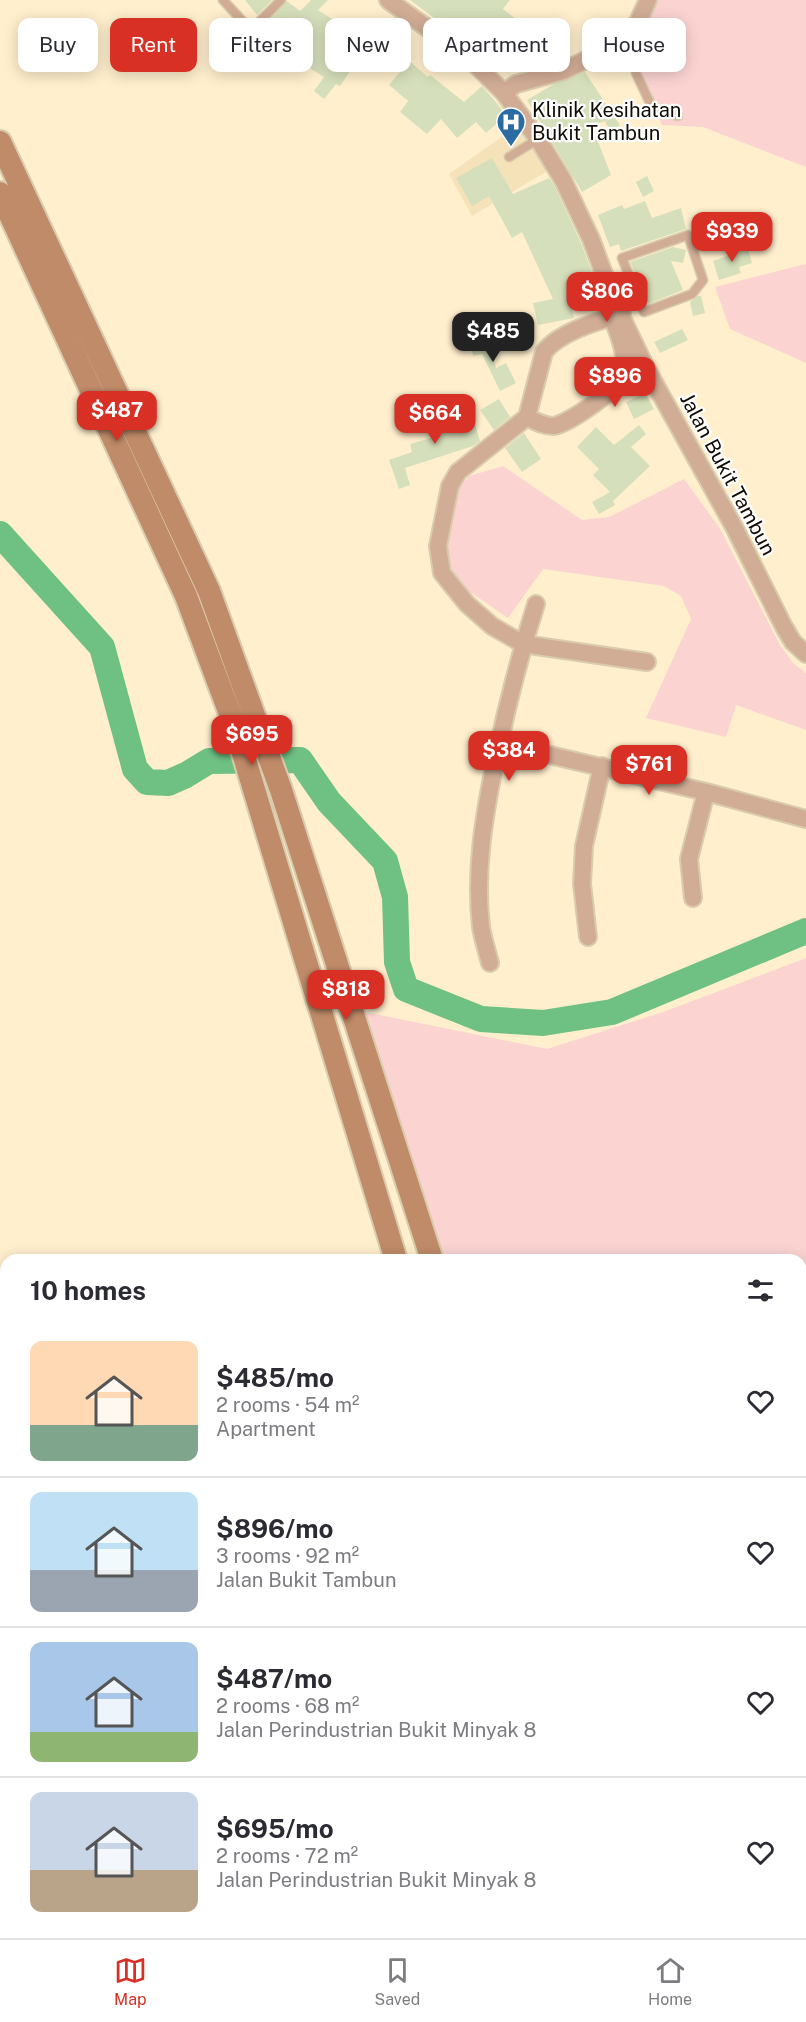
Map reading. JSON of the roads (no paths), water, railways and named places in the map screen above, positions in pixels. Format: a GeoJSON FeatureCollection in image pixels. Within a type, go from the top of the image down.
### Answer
{"type":"FeatureCollection","features":[{"type":"Feature","properties":{"kind":"street","name":"Jalan Bukit Tambun"},"geometry":{"type":"LineString","coordinates":[[388,0],[468,57],[504,93],[538,139],[563,180],[591,239],[616,310],[645,366],[734,527],[784,627],[793,642],[806,654]]}},
{"type":"Feature","properties":{"kind":"street"},"geometry":{"type":"LineString","coordinates":[[640,18],[648,0]]}},
{"type":"Feature","properties":{"kind":"street"},"geometry":{"type":"LineString","coordinates":[[504,93],[516,84],[582,63]]}},
{"type":"Feature","properties":{"kind":"street"},"geometry":{"type":"LineString","coordinates":[[0,142],[209,591],[261,730],[430,1254]]}},
{"type":"Feature","properties":{"kind":"street"},"geometry":{"type":"LineString","coordinates":[[0,193],[186,596],[236,730],[394,1254]]}},
{"type":"Feature","properties":{"kind":"street"},"geometry":{"type":"LineString","coordinates":[[527,417],[550,426],[562,424],[573,419],[620,383],[625,369],[616,310],[550,344],[544,352],[527,417],[459,472],[450,486],[438,546],[442,573],[468,604],[492,626],[523,644],[647,662]]}},
{"type":"Feature","properties":{"kind":"street"},"geometry":{"type":"LineString","coordinates":[[490,963],[481,929],[479,888],[482,828],[499,743],[523,644],[536,604]]}},
{"type":"Feature","properties":{"kind":"street"},"geometry":{"type":"LineString","coordinates":[[499,743],[602,766],[806,819]]}},
{"type":"Feature","properties":{"kind":"street"},"geometry":{"type":"LineString","coordinates":[[588,937],[582,884],[584,846],[602,766]]}},
{"type":"Feature","properties":{"kind":"street"},"geometry":{"type":"LineString","coordinates":[[693,898],[689,860],[706,792]]}},
{"type":"Feature","properties":{"kind":"lane"},"geometry":{"type":"LineString","coordinates":[[223,0],[248,27],[254,27],[281,0]]}},
{"type":"Feature","properties":{"kind":"lane"},"geometry":{"type":"LineString","coordinates":[[636,72],[651,105],[659,111],[678,116]]}},
{"type":"Feature","properties":{"kind":"lane"},"geometry":{"type":"LineString","coordinates":[[509,157],[538,139]]}},
{"type":"Feature","properties":{"kind":"lane"},"geometry":{"type":"LineString","coordinates":[[687,235],[703,280],[692,294],[644,312],[635,291],[622,258],[687,235]]}},
{"type":"Feature","properties":{"kind":"lane"},"geometry":{"type":"LineString","coordinates":[[616,310],[635,291]]}},
{"type":"Feature","properties":{"kind":"waterway"},"geometry":{"type":"LineString","coordinates":[[0,534],[102,647],[135,769],[147,782],[168,783],[209,761],[300,760],[329,802],[385,861],[395,897],[397,962],[406,989],[481,1019],[543,1023],[612,1012],[806,931]]}},
{"type":"Feature","properties":{"kind":"place","name":"Klinik Kesihatan Bukit Tambun"},"geometry":{"type":"Point","coordinates":[511,148]}}]}
